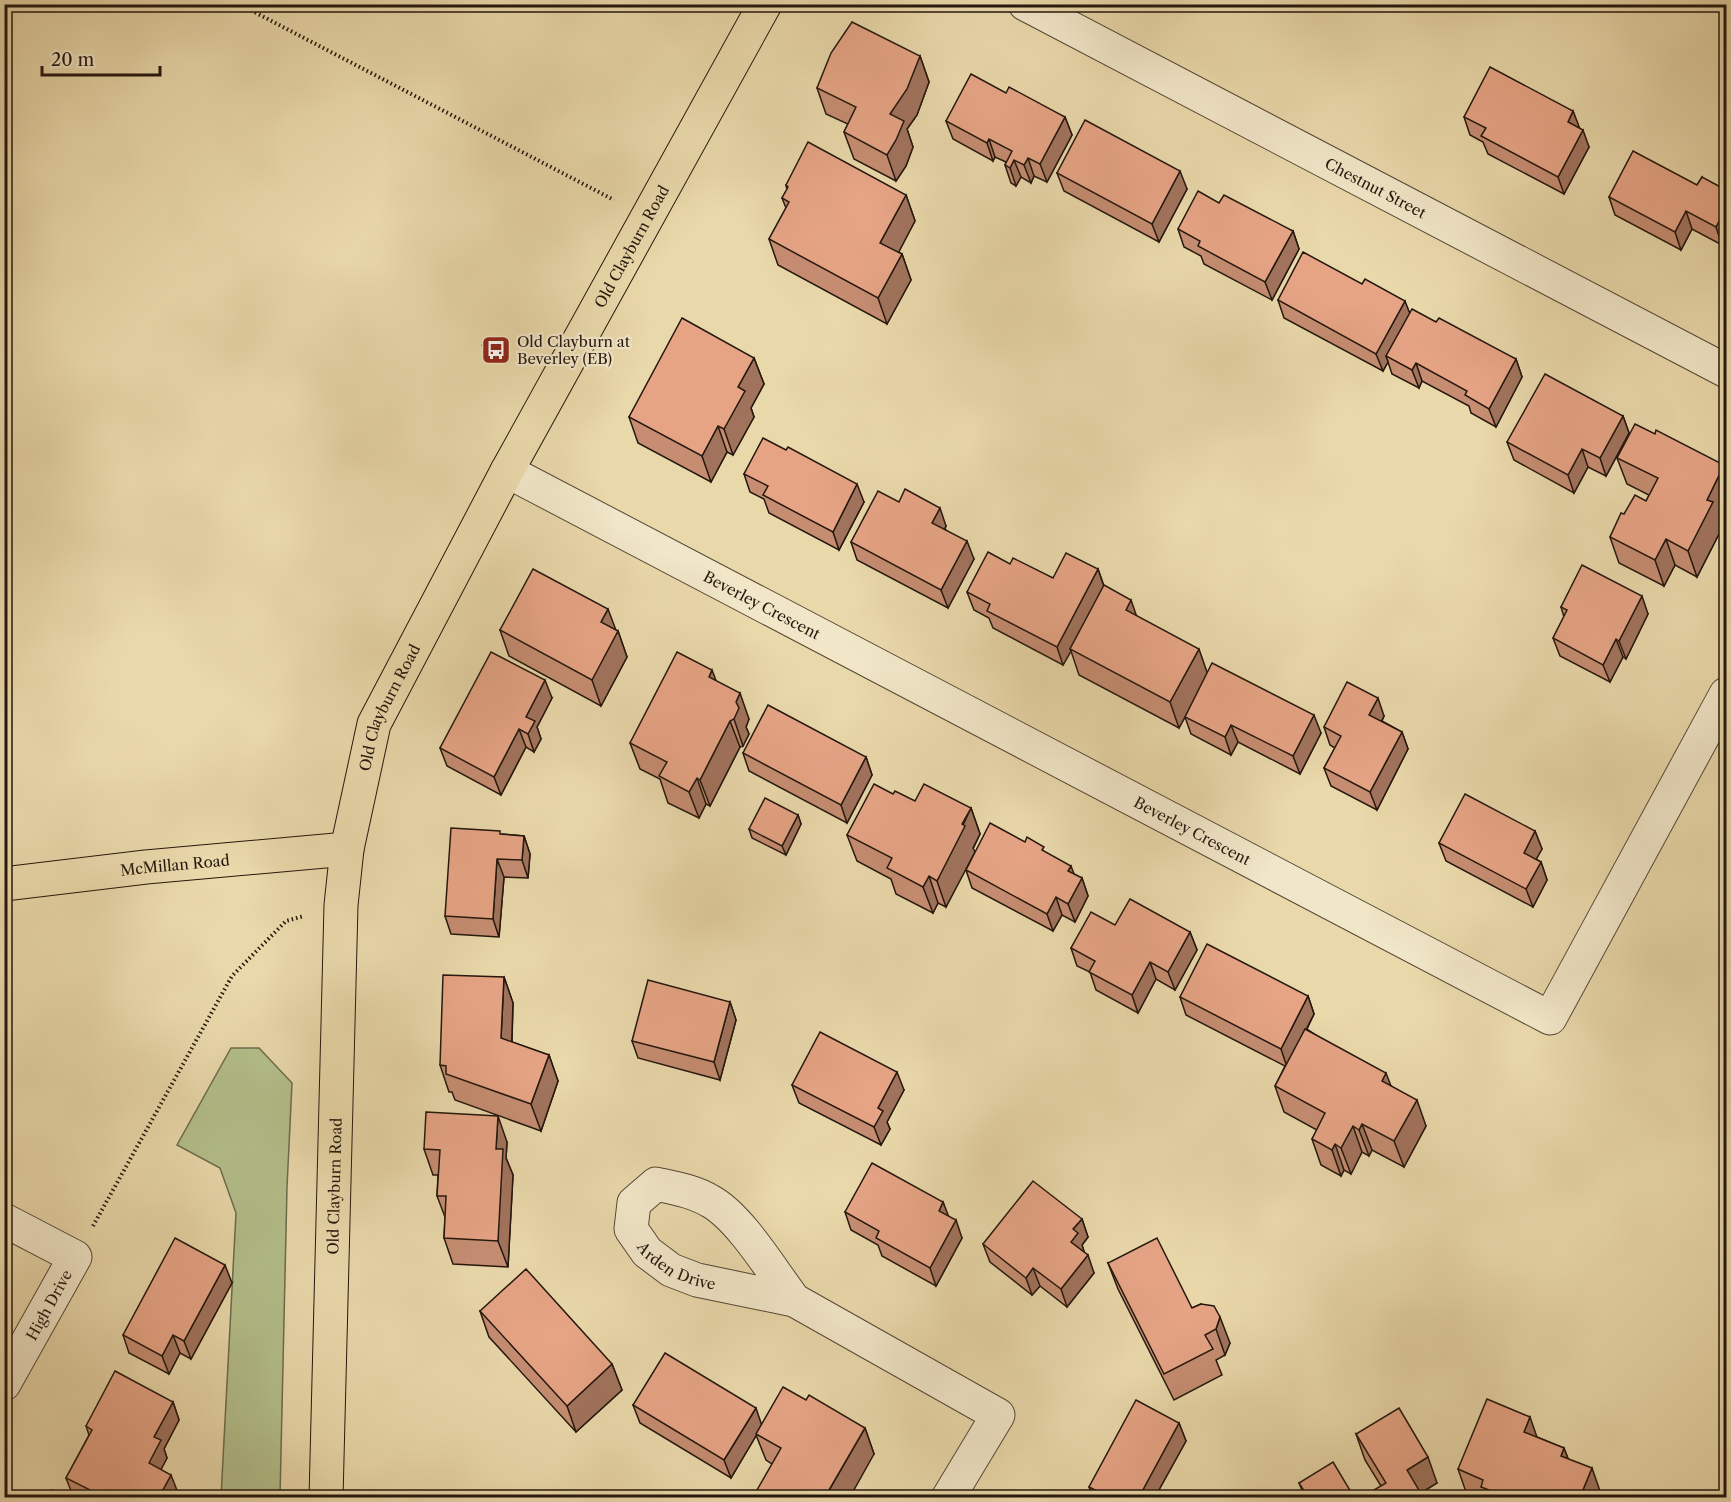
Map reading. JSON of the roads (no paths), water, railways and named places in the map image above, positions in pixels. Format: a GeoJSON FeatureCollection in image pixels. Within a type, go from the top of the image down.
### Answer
{"type":"FeatureCollection","features":[{"type":"Feature","properties":{"kind":"main road","name":"Old Clayburn Road"},"geometry":{"type":"LineString","coordinates":[[326,1497],[341,905],[347,849],[374,724],[507,471],[765,4]]}},
{"type":"Feature","properties":{"kind":"main road","name":"McMillan Road"},"geometry":{"type":"LineString","coordinates":[[4,884],[146,867],[347,849]]}},
{"type":"Feature","properties":{"kind":"street","name":"Chestnut Street"},"geometry":{"type":"LineString","coordinates":[[1025,4],[1726,371]]}},
{"type":"Feature","properties":{"kind":"street","name":"Beverley Crescent"},"geometry":{"type":"LineString","coordinates":[[507,471],[1550,1018],[1726,694]]}},
{"type":"Feature","properties":{"kind":"street","name":"Arden Drive"},"geometry":{"type":"LineString","coordinates":[[794,1300],[731,1216],[710,1201],[684,1190],[656,1184],[634,1203],[631,1229],[647,1252],[671,1270],[697,1280],[794,1300],[998,1415],[948,1497]]}},
{"type":"Feature","properties":{"kind":"street","name":"High Drive"},"geometry":{"type":"LineString","coordinates":[[4,1220],[75,1257],[4,1384]]}},
{"type":"Feature","properties":{"kind":"place","name":"Old Clayburn at Beverley (EB)"},"geometry":{"type":"Point","coordinates":[496,350]}}]}
